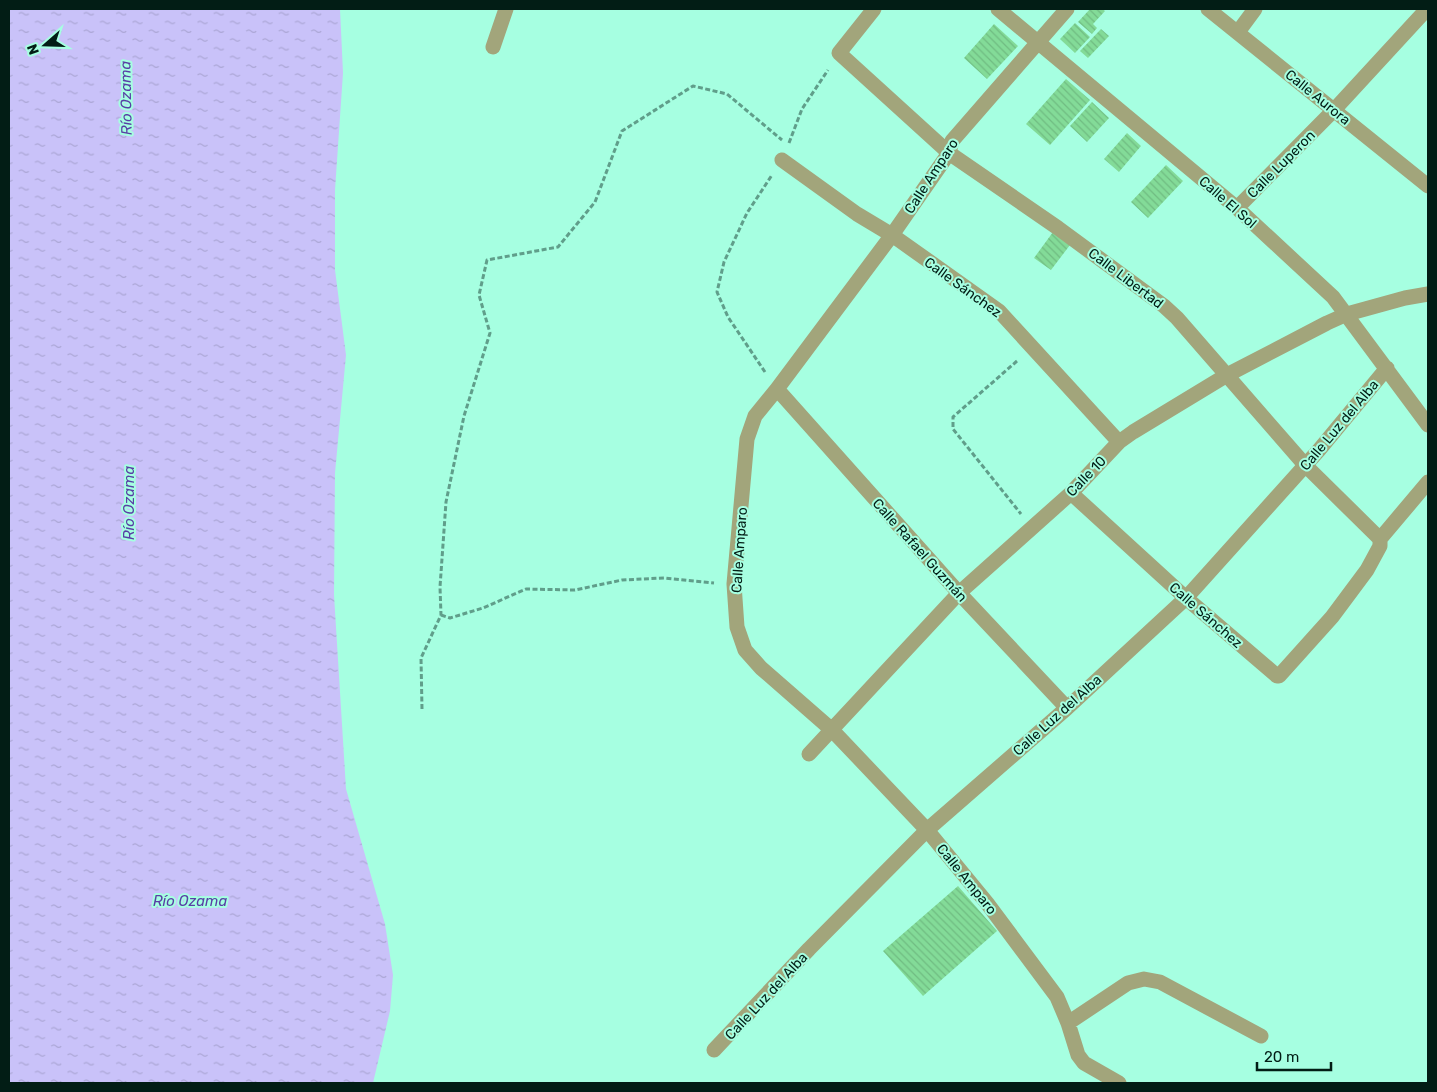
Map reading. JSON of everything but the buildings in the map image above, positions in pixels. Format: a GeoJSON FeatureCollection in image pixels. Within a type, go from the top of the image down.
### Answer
{"type":"FeatureCollection","features":[{"type":"Feature","properties":{"kind":"street"},"geometry":{"type":"LineString","coordinates":[[493,47],[506,9]]}},
{"type":"Feature","properties":{"kind":"street"},"geometry":{"type":"LineString","coordinates":[[839,53],[874,9]]}},
{"type":"Feature","properties":{"kind":"street","name":"Calle El Sol"},"geometry":{"type":"LineString","coordinates":[[998,9],[1237,208],[1333,297],[1428,425]]}},
{"type":"Feature","properties":{"kind":"street","name":"Calle Amparo"},"geometry":{"type":"LineString","coordinates":[[1067,9],[952,141],[949,153],[892,235],[755,416],[747,439],[734,584],[737,627],[745,650],[761,668],[832,730],[927,830],[987,904],[1057,997],[1078,1055],[1084,1063],[1119,1083]]}},
{"type":"Feature","properties":{"kind":"street","name":"Calle Aurora"},"geometry":{"type":"LineString","coordinates":[[1208,9],[1428,186]]}},
{"type":"Feature","properties":{"kind":"street"},"geometry":{"type":"LineString","coordinates":[[1238,32],[1254,9]]}},
{"type":"Feature","properties":{"kind":"street","name":"Calle Luperon"},"geometry":{"type":"LineString","coordinates":[[1237,208],[1426,13]]}},
{"type":"Feature","properties":{"kind":"street","name":"Calle Libertad"},"geometry":{"type":"LineString","coordinates":[[839,53],[949,153],[1058,228],[1164,306],[1177,318],[1305,465],[1380,539]]}},
{"type":"Feature","properties":{"kind":"street","name":"Calle Sánchez"},"geometry":{"type":"LineString","coordinates":[[782,160],[999,311],[1119,442]]}},
{"type":"Feature","properties":{"kind":"street","name":"Calle 10"},"geometry":{"type":"LineString","coordinates":[[809,754],[959,593],[1071,493],[1119,442],[1227,375],[1326,323],[1347,314],[1405,298],[1428,294]]}},
{"type":"Feature","properties":{"kind":"street","name":"Calle Luz del Alba"},"geometry":{"type":"LineString","coordinates":[[714,1050],[927,830],[1067,708],[1186,598],[1305,465],[1387,368]]}},
{"type":"Feature","properties":{"kind":"street","name":"Calle Rafael Guzmán"},"geometry":{"type":"LineString","coordinates":[[777,389],[959,593],[1067,708]]}},
{"type":"Feature","properties":{"kind":"street"},"geometry":{"type":"LineString","coordinates":[[1380,539],[1428,482]]}},
{"type":"Feature","properties":{"kind":"street","name":"Calle Sánchez"},"geometry":{"type":"LineString","coordinates":[[1071,493],[1186,598],[1277,676],[1282,674],[1332,617],[1356,586],[1380,546],[1380,539]]}},
{"type":"Feature","properties":{"kind":"street"},"geometry":{"type":"LineString","coordinates":[[1068,1023],[1128,983],[1144,979],[1160,982],[1261,1036]]}},
{"type":"Feature","properties":{"kind":"path"},"geometry":{"type":"LineString","coordinates":[[422,709],[421,658],[441,615],[440,587],[446,502],[464,416],[490,333],[479,294],[486,260],[558,247],[595,202],[622,131],[693,86],[727,94],[788,145],[802,109],[839,53]]}},
{"type":"Feature","properties":{"kind":"path"},"geometry":{"type":"LineString","coordinates":[[777,389],[728,317],[717,292],[724,262],[747,214],[782,160]]}},
{"type":"Feature","properties":{"kind":"path"},"geometry":{"type":"LineString","coordinates":[[1032,346],[1012,366],[953,417],[953,429],[1032,528]]}},
{"type":"Feature","properties":{"kind":"path"},"geometry":{"type":"LineString","coordinates":[[441,615],[450,618],[483,608],[526,589],[575,590],[622,580],[664,578],[734,584]]}},
{"type":"Feature","properties":{"kind":"water","name":"Río Ozama"},"geometry":{"type":"Polygon","coordinates":[[[9,9],[340,9],[343,73],[335,190],[335,270],[346,355],[335,473],[334,595],[346,789],[385,924],[393,975],[390,1011],[373,1083],[9,1083],[9,9]]]}}]}
